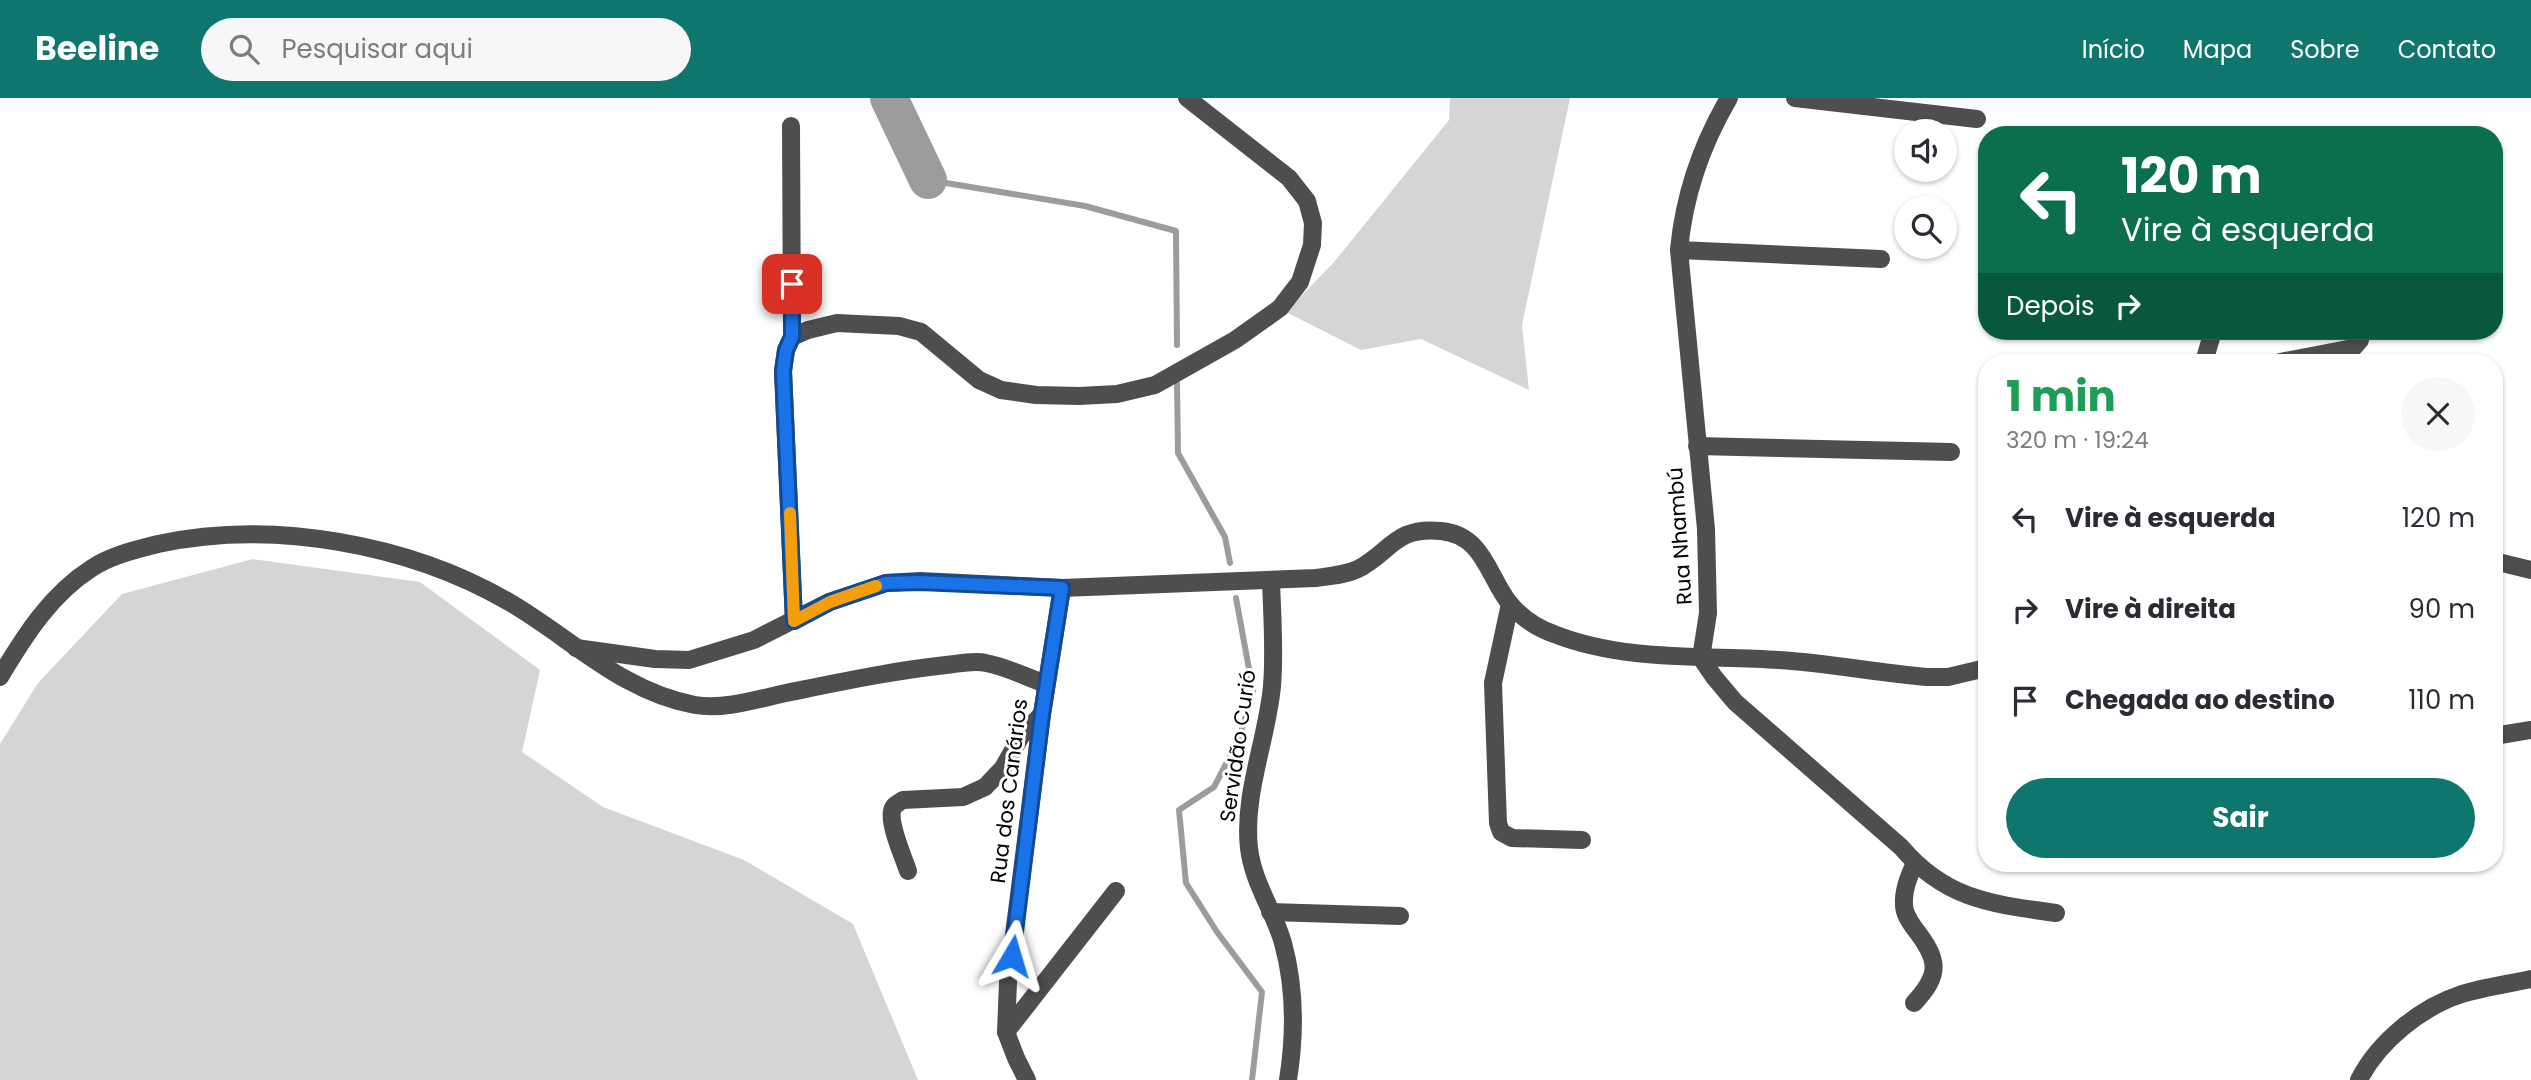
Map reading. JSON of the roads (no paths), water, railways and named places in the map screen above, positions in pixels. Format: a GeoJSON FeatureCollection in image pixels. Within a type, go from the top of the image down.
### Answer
{"type":"FeatureCollection","features":[{"type":"Feature","properties":{"kind":"street"},"geometry":{"type":"LineString","coordinates":[[792,337],[837,323],[899,326],[921,332],[979,380],[1001,390],[1036,395],[1079,396],[1117,394],[1154,385],[1236,340],[1280,308],[1300,282],[1312,245],[1313,223],[1307,201],[1289,178],[1187,98]]}},
{"type":"Feature","properties":{"kind":"street","name":"Rua Nhambú"},"geometry":{"type":"LineString","coordinates":[[1701,658],[1708,613],[1708,572],[1679,250],[1681,224],[1701,155],[1729,98]]}},
{"type":"Feature","properties":{"kind":"street"},"geometry":{"type":"LineString","coordinates":[[1795,98],[1977,119]]}},
{"type":"Feature","properties":{"kind":"street"},"geometry":{"type":"LineString","coordinates":[[791,126],[792,337],[786,350],[783,371],[794,621]]}},
{"type":"Feature","properties":{"kind":"street"},"geometry":{"type":"LineString","coordinates":[[1679,250],[1881,259]]}},
{"type":"Feature","properties":{"kind":"street"},"geometry":{"type":"LineString","coordinates":[[2322,354],[2353,348],[2360,340]]}},
{"type":"Feature","properties":{"kind":"street"},"geometry":{"type":"LineString","coordinates":[[1697,446],[1951,452]]}},
{"type":"Feature","properties":{"kind":"street"},"geometry":{"type":"LineString","coordinates":[[576,648],[655,659],[689,660],[754,640],[830,602],[886,583],[1062,588],[1271,580],[1346,574],[1373,559],[1400,537],[1422,530],[1459,534],[1487,562],[1510,604],[1530,622],[1554,635],[1591,645],[1684,658],[1822,663],[1927,677],[1948,677],[1978,670]]}},
{"type":"Feature","properties":{"kind":"street"},"geometry":{"type":"LineString","coordinates":[[0,677],[47,605],[69,584],[94,566],[128,551],[176,540],[233,533],[321,539],[384,552],[454,573],[510,603],[646,691],[698,706],[728,705],[892,671],[983,662],[1007,668],[1046,684]]}},
{"type":"Feature","properties":{"kind":"street"},"geometry":{"type":"LineString","coordinates":[[2503,563],[2531,570]]}},
{"type":"Feature","properties":{"kind":"street","name":"Servidão Curió"},"geometry":{"type":"LineString","coordinates":[[1271,580],[1272,686],[1249,815],[1249,849],[1256,878],[1283,942],[1288,972],[1293,1048],[1288,1080]]}},
{"type":"Feature","properties":{"kind":"street","name":"Rua dos Canários"},"geometry":{"type":"LineString","coordinates":[[1027,1080],[1006,1032],[1008,982],[1046,684],[1062,588]]}},
{"type":"Feature","properties":{"kind":"street"},"geometry":{"type":"LineString","coordinates":[[1510,604],[1493,683],[1498,823],[1501,832],[1511,838],[1582,841]]}},
{"type":"Feature","properties":{"kind":"street"},"geometry":{"type":"LineString","coordinates":[[1701,658],[1735,702],[1901,847],[1915,863],[1963,894],[1987,903],[2056,913]]}},
{"type":"Feature","properties":{"kind":"street"},"geometry":{"type":"LineString","coordinates":[[908,870],[892,824],[891,812],[895,804],[903,800],[962,797],[985,787],[1003,768],[1021,736],[1042,714]]}},
{"type":"Feature","properties":{"kind":"street"},"geometry":{"type":"LineString","coordinates":[[2503,735],[2531,730]]}},
{"type":"Feature","properties":{"kind":"street"},"geometry":{"type":"LineString","coordinates":[[1914,1003],[1928,988],[1935,970],[1933,955],[1903,907],[1906,881],[1915,863]]}},
{"type":"Feature","properties":{"kind":"street"},"geometry":{"type":"LineString","coordinates":[[1006,1032],[1116,891]]}},
{"type":"Feature","properties":{"kind":"street"},"geometry":{"type":"LineString","coordinates":[[1270,912],[1400,916]]}},
{"type":"Feature","properties":{"kind":"street"},"geometry":{"type":"LineString","coordinates":[[2359,1080],[2391,1037],[2413,1018],[2460,995],[2531,979]]}},
{"type":"Feature","properties":{"kind":"waterway"},"geometry":{"type":"LineString","coordinates":[[889,98],[928,180]]}},
{"type":"Feature","properties":{"kind":"waterway"},"geometry":{"type":"LineString","coordinates":[[928,180],[1085,206],[1176,231],[1177,345]]}},
{"type":"Feature","properties":{"kind":"waterway"},"geometry":{"type":"LineString","coordinates":[[1177,383],[1178,453],[1225,537],[1230,563]]}},
{"type":"Feature","properties":{"kind":"waterway"},"geometry":{"type":"LineString","coordinates":[[1236,598],[1253,691],[1239,739],[1214,787],[1179,810],[1186,883],[1217,932],[1262,992],[1252,1080]]}}]}
